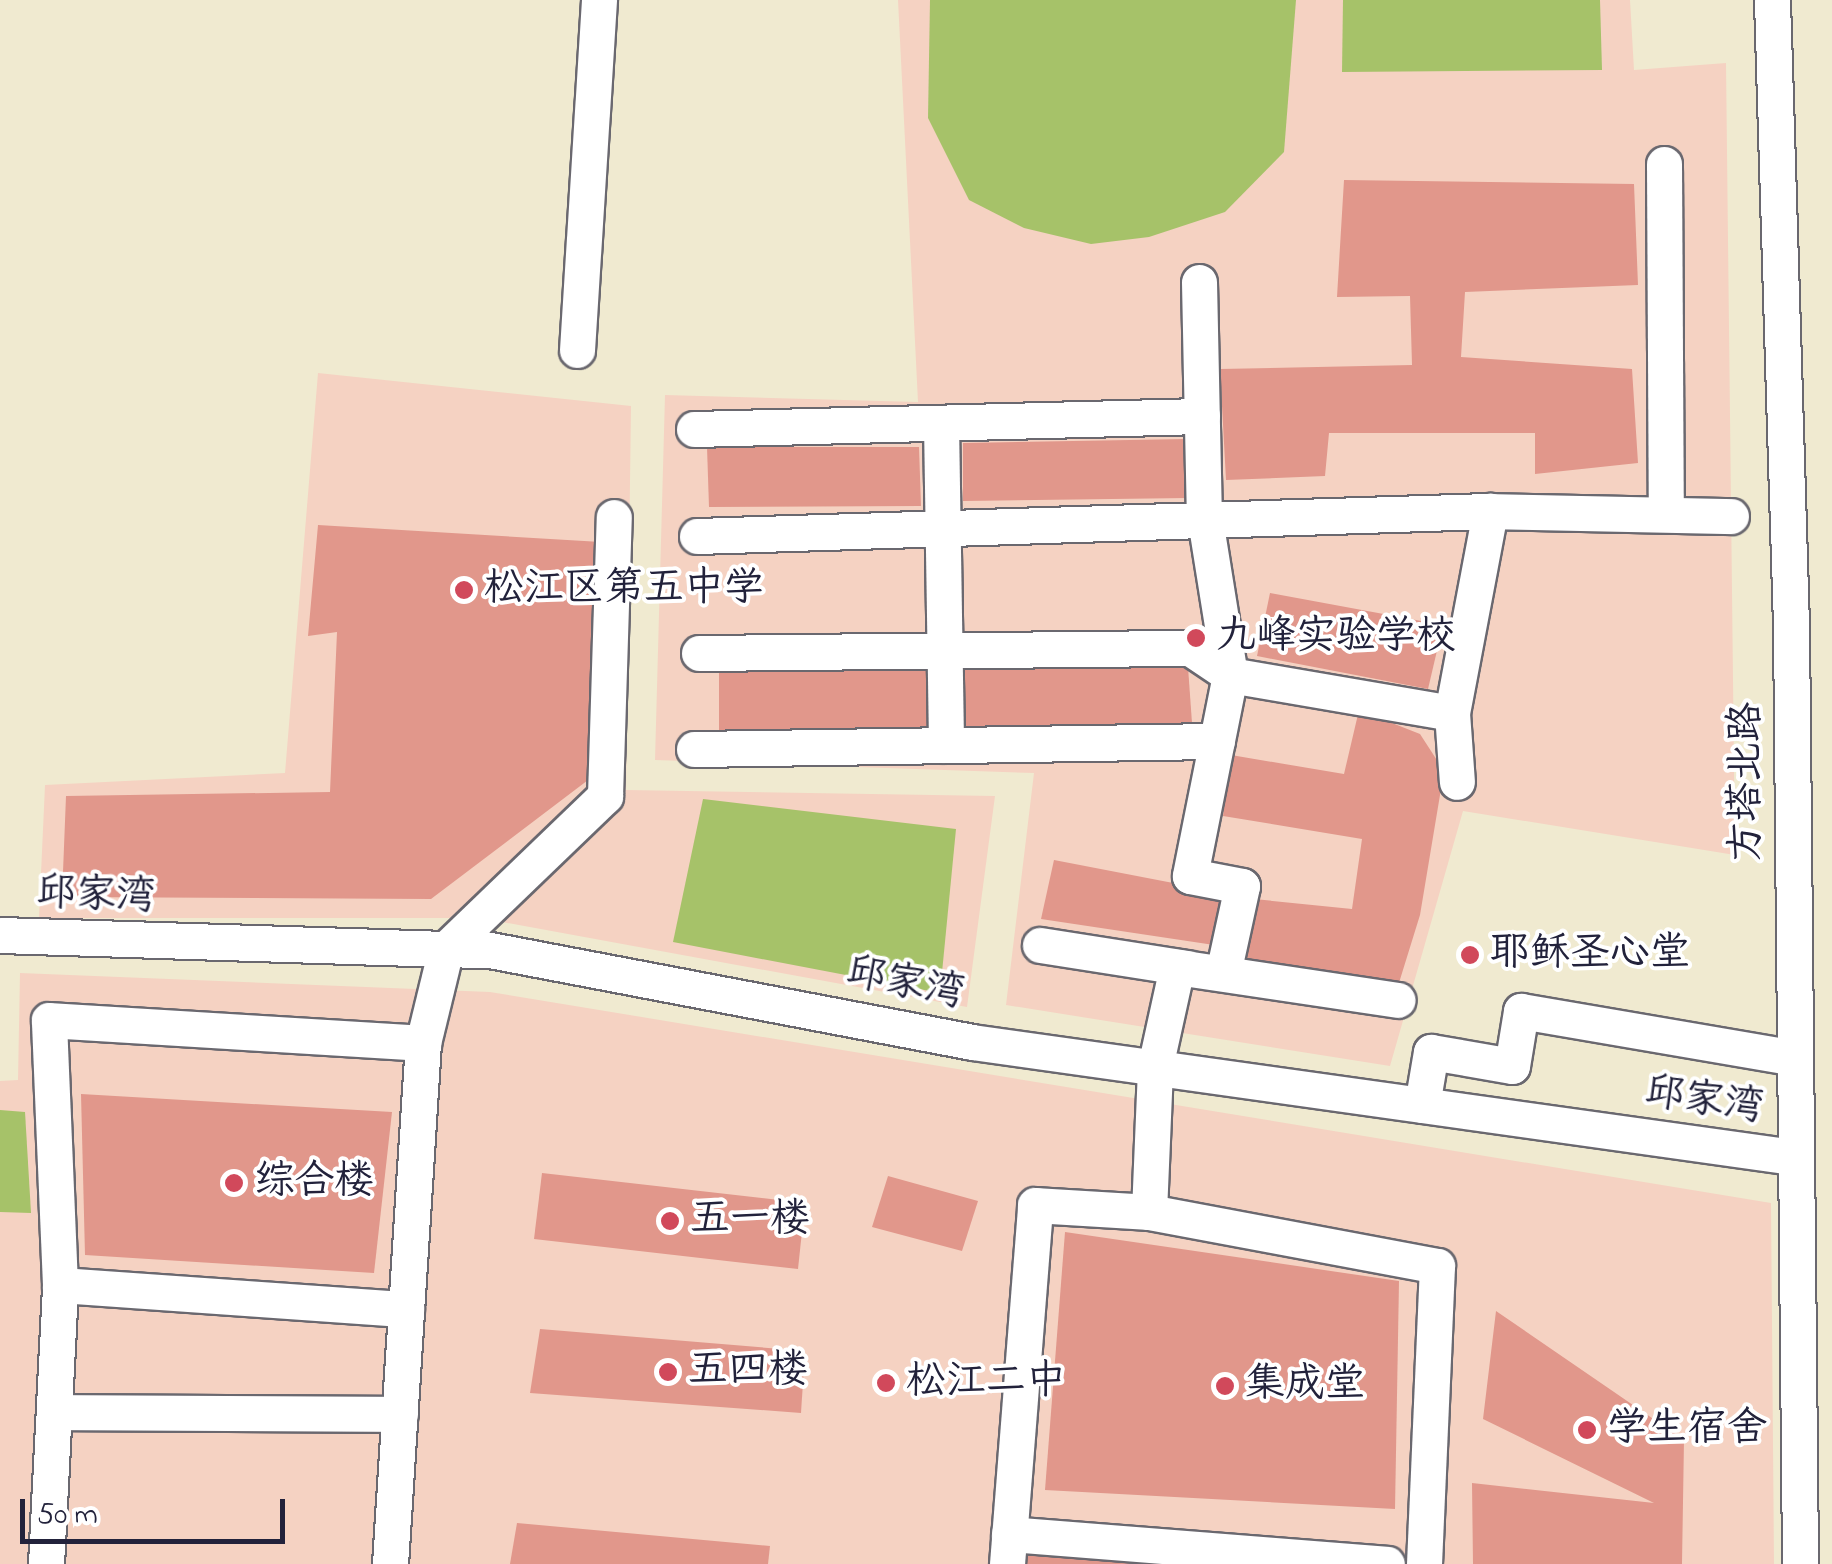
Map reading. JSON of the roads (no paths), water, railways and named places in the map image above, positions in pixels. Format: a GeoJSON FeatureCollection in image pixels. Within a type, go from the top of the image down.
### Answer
{"type":"FeatureCollection","features":[{"type":"Feature","properties":{"kind":"street"},"geometry":{"type":"LineString","coordinates":[[577,350],[598,0]]}},
{"type":"Feature","properties":{"kind":"street","name":"方塔北路"},"geometry":{"type":"LineString","coordinates":[[1772,0],[1790,625],[1792,1157],[1800,1564]]}},
{"type":"Feature","properties":{"kind":"street"},"geometry":{"type":"LineString","coordinates":[[1664,164],[1666,514]]}},
{"type":"Feature","properties":{"kind":"street"},"geometry":{"type":"LineString","coordinates":[[1199,282],[1205,520],[1230,675],[1190,876],[1242,886],[1222,973]]}},
{"type":"Feature","properties":{"kind":"street"},"geometry":{"type":"LineString","coordinates":[[694,428],[1202,416]]}},
{"type":"Feature","properties":{"kind":"street"},"geometry":{"type":"LineString","coordinates":[[941,423],[946,745]]}},
{"type":"Feature","properties":{"kind":"street"},"geometry":{"type":"LineString","coordinates":[[1457,782],[1452,713],[1490,511]]}},
{"type":"Feature","properties":{"kind":"street"},"geometry":{"type":"LineString","coordinates":[[697,536],[1490,511],[1731,516]]}},
{"type":"Feature","properties":{"kind":"street"},"geometry":{"type":"LineString","coordinates":[[390,1564],[422,1043],[446,949],[606,796],[614,518]]}},
{"type":"Feature","properties":{"kind":"street"},"geometry":{"type":"LineString","coordinates":[[699,653],[1190,648],[1230,675],[1452,713]]}},
{"type":"Feature","properties":{"kind":"street"},"geometry":{"type":"LineString","coordinates":[[694,749],[1218,741]]}},
{"type":"Feature","properties":{"kind":"street","name":"邱家湾"},"geometry":{"type":"LineString","coordinates":[[0,935],[490,950],[972,1042],[1792,1157]]}},
{"type":"Feature","properties":{"kind":"street"},"geometry":{"type":"LineString","coordinates":[[1040,945],[1398,1000]]}},
{"type":"Feature","properties":{"kind":"street"},"geometry":{"type":"LineString","coordinates":[[1148,1212],[1155,1067],[1178,967],[1187,968]]}},
{"type":"Feature","properties":{"kind":"street"},"geometry":{"type":"LineString","coordinates":[[1422,1104],[1431,1052],[1512,1066],[1521,1011],[1791,1057]]}},
{"type":"Feature","properties":{"kind":"street"},"geometry":{"type":"LineString","coordinates":[[46,1564],[60,1285],[49,1020],[422,1043]]}},
{"type":"Feature","properties":{"kind":"street"},"geometry":{"type":"LineString","coordinates":[[1387,1564],[1008,1549],[1035,1205],[1148,1212],[1438,1266],[1424,1564]]}},
{"type":"Feature","properties":{"kind":"street"},"geometry":{"type":"LineString","coordinates":[[60,1285],[406,1309]]}},
{"type":"Feature","properties":{"kind":"street"},"geometry":{"type":"LineString","coordinates":[[54,1412],[400,1414]]}},
{"type":"Feature","properties":{"kind":"place","name":"松江区第五中学"},"geometry":{"type":"Point","coordinates":[464,590]}},
{"type":"Feature","properties":{"kind":"place","name":"九峰实验学校"},"geometry":{"type":"Point","coordinates":[1196,638]}},
{"type":"Feature","properties":{"kind":"place","name":"耶稣圣心堂"},"geometry":{"type":"Point","coordinates":[1470,955]}},
{"type":"Feature","properties":{"kind":"place","name":"综合楼"},"geometry":{"type":"Point","coordinates":[234,1183]}},
{"type":"Feature","properties":{"kind":"place","name":"五一楼"},"geometry":{"type":"Point","coordinates":[670,1221]}},
{"type":"Feature","properties":{"kind":"place","name":"五四楼"},"geometry":{"type":"Point","coordinates":[668,1372]}},
{"type":"Feature","properties":{"kind":"place","name":"松江二中"},"geometry":{"type":"Point","coordinates":[886,1383]}},
{"type":"Feature","properties":{"kind":"place","name":"集成堂"},"geometry":{"type":"Point","coordinates":[1225,1386]}},
{"type":"Feature","properties":{"kind":"place","name":"学生宿舍"},"geometry":{"type":"Point","coordinates":[1587,1430]}}]}
